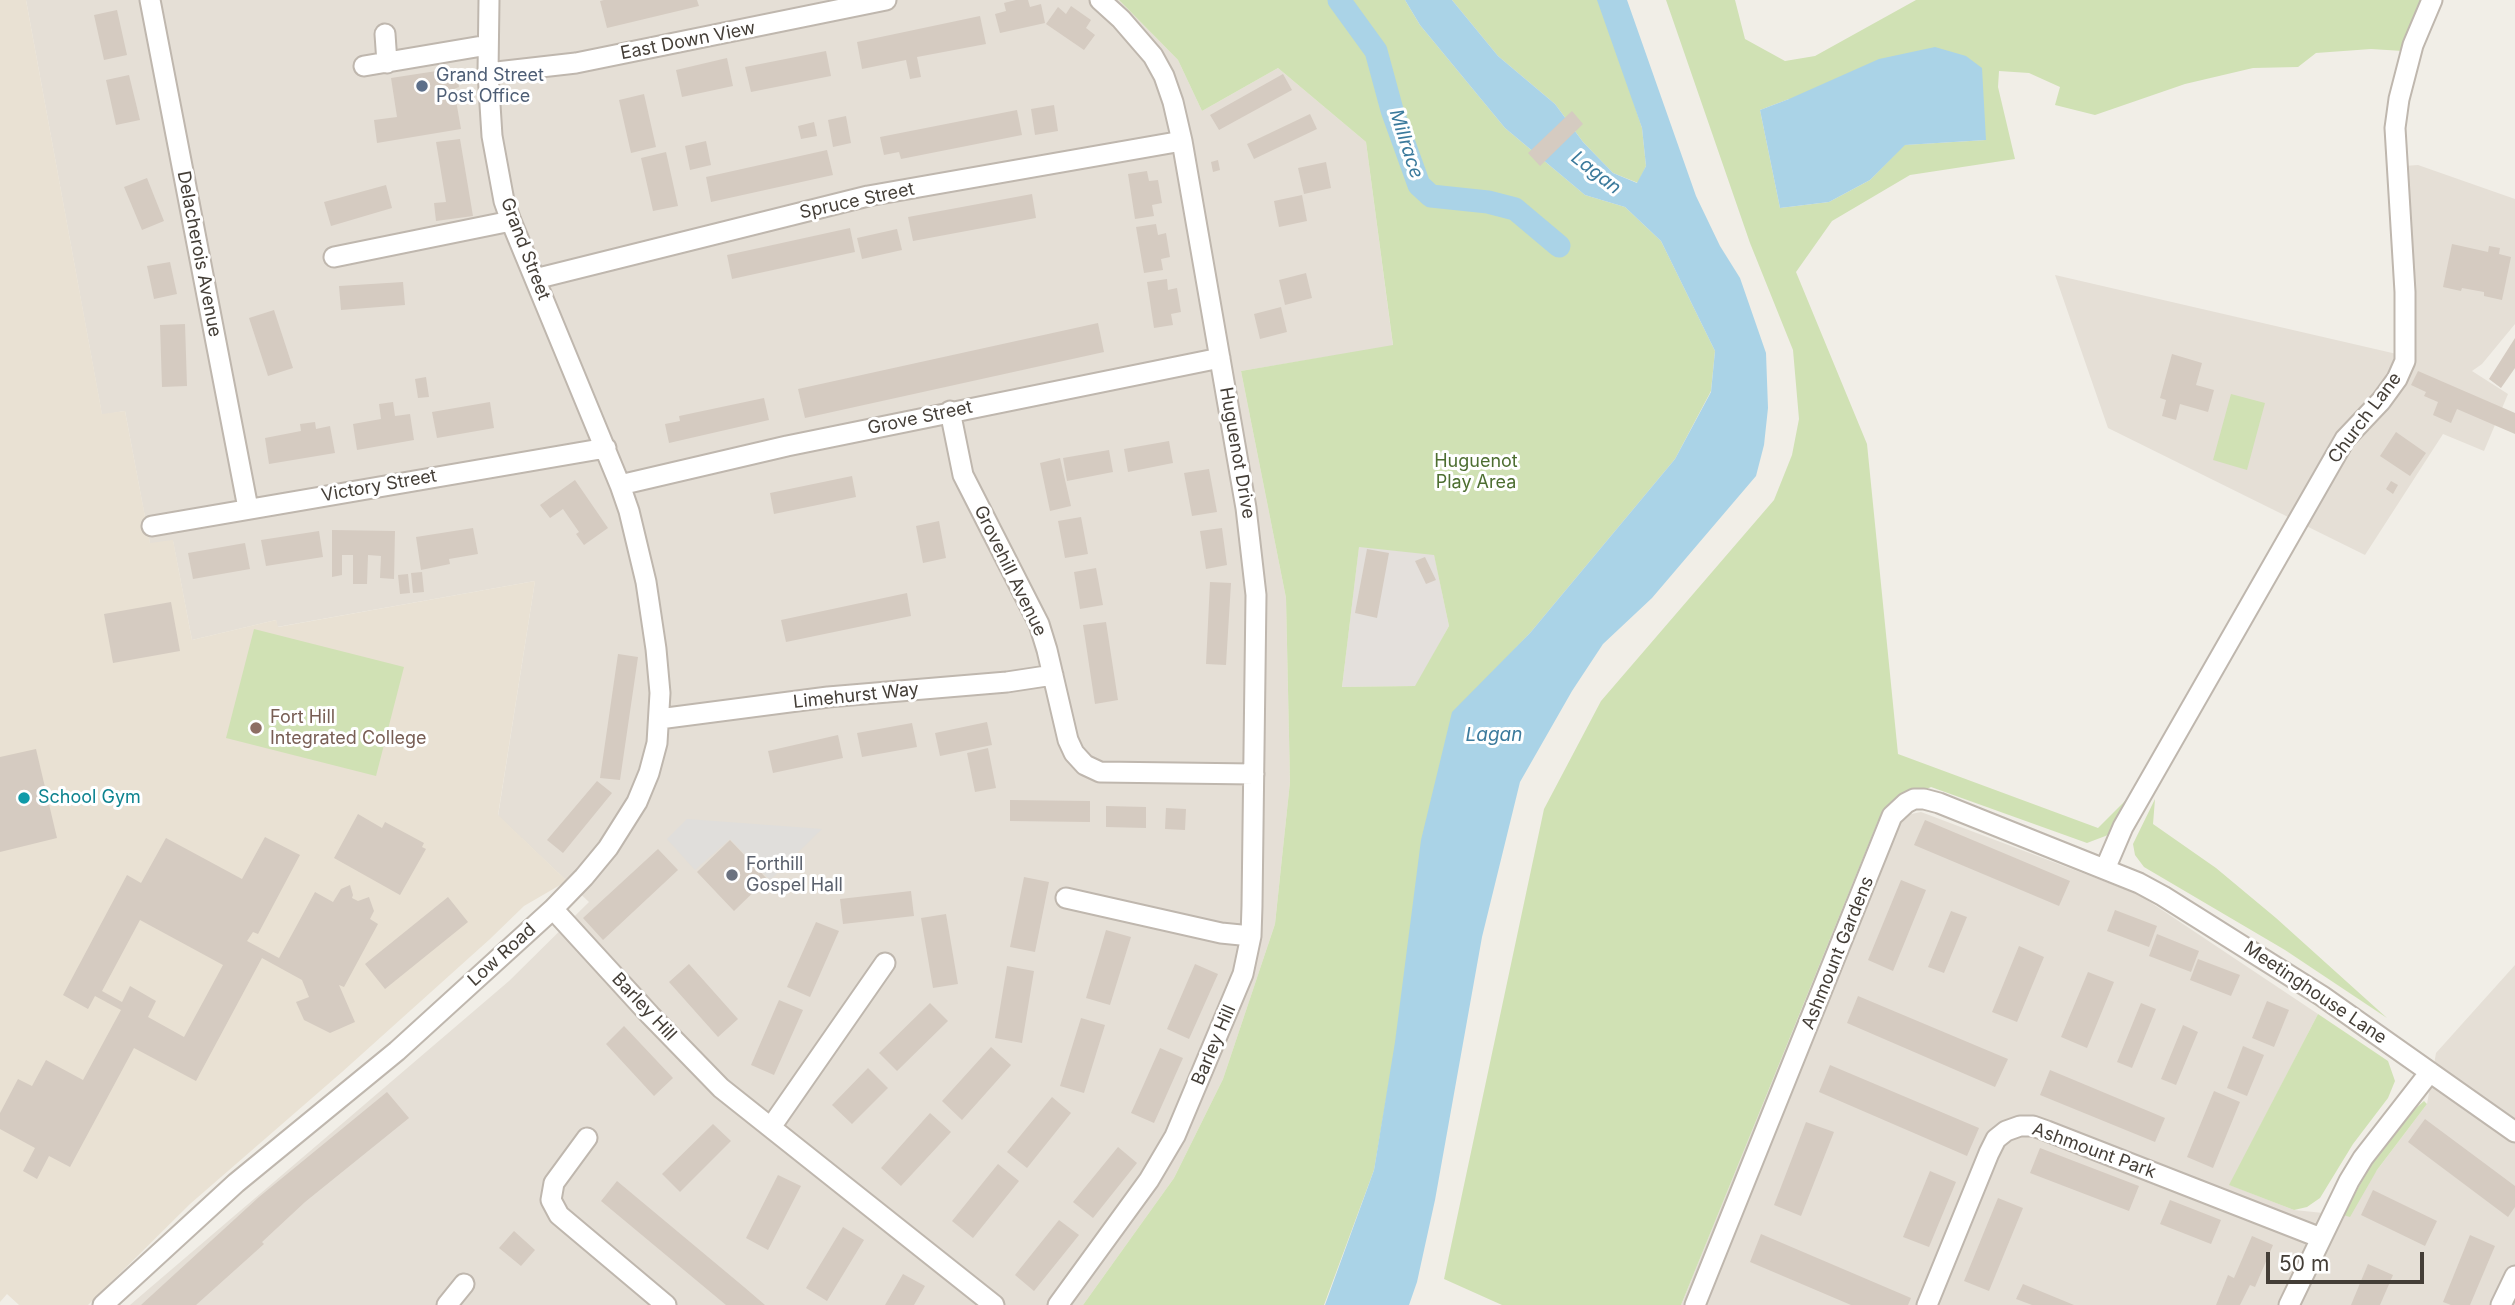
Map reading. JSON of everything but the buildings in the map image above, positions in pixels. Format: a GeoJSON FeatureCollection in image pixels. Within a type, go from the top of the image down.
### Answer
{"type":"FeatureCollection","features":[{"type":"Feature","properties":{"kind":"street","name":"Delacherois Avenue"},"geometry":{"type":"LineString","coordinates":[[150,0],[248,508]]}},
{"type":"Feature","properties":{"kind":"street","name":"Grand Street"},"geometry":{"type":"LineString","coordinates":[[489,0],[488,73],[496,166],[510,221],[620,485]]}},
{"type":"Feature","properties":{"kind":"street","name":"East Down View"},"geometry":{"type":"LineString","coordinates":[[488,73],[576,63],[886,0]]}},
{"type":"Feature","properties":{"kind":"street","name":"Huguenot Drive"},"geometry":{"type":"LineString","coordinates":[[1100,0],[1121,19],[1153,56],[1169,89],[1182,141],[1253,552],[1256,623],[1251,936]]}},
{"type":"Feature","properties":{"kind":"street","name":"Church Lane"},"geometry":{"type":"LineString","coordinates":[[2105,869],[2123,827],[2345,439],[2381,401],[2397,379],[2405,361],[2405,292],[2395,128],[2399,99],[2413,45],[2432,0]]}},
{"type":"Feature","properties":{"kind":"street"},"geometry":{"type":"LineString","coordinates":[[385,34],[387,63]]}},
{"type":"Feature","properties":{"kind":"street"},"geometry":{"type":"LineString","coordinates":[[364,66],[488,45]]}},
{"type":"Feature","properties":{"kind":"street","name":"Spruce Street"},"geometry":{"type":"LineString","coordinates":[[535,279],[868,196],[1182,141]]}},
{"type":"Feature","properties":{"kind":"street"},"geometry":{"type":"LineString","coordinates":[[334,257],[510,221]]}},
{"type":"Feature","properties":{"kind":"street","name":"Grove Street"},"geometry":{"type":"LineString","coordinates":[[620,485],[950,411],[1220,358]]}},
{"type":"Feature","properties":{"kind":"street","name":"Grovehill Avenue"},"geometry":{"type":"LineString","coordinates":[[950,411],[963,475],[1039,624],[1068,740],[1074,753],[1085,765],[1100,772],[1254,774]]}},
{"type":"Feature","properties":{"kind":"street","name":"Victory Street"},"geometry":{"type":"LineString","coordinates":[[152,526],[606,448]]}},
{"type":"Feature","properties":{"kind":"street","name":"Low Road"},"geometry":{"type":"LineString","coordinates":[[103,1305],[236,1183],[397,1051],[553,909],[608,848],[637,802],[649,773],[659,719],[660,693],[651,608],[629,511],[620,485]]}},
{"type":"Feature","properties":{"kind":"street","name":"Limehurst Way"},"geometry":{"type":"LineString","coordinates":[[659,719],[828,697],[1007,682],[1053,675]]}},
{"type":"Feature","properties":{"kind":"street","name":"Ashmount Gardens"},"geometry":{"type":"LineString","coordinates":[[1695,1305],[1892,816],[1899,808],[1914,799],[1939,803],[2105,869]]}},
{"type":"Feature","properties":{"kind":"street","name":"Meetinghouse Lane"},"geometry":{"type":"LineString","coordinates":[[2105,869],[2139,883],[2194,914],[2322,996],[2515,1132]]}},
{"type":"Feature","properties":{"kind":"street"},"geometry":{"type":"LineString","coordinates":[[1066,898],[1221,933],[1251,936]]}},
{"type":"Feature","properties":{"kind":"street","name":"Barley Hill"},"geometry":{"type":"LineString","coordinates":[[553,909],[650,1015],[721,1087],[994,1305]]}},
{"type":"Feature","properties":{"kind":"street","name":"Barley Hill"},"geometry":{"type":"LineString","coordinates":[[1058,1305],[1149,1180],[1175,1136],[1243,974],[1251,936]]}},
{"type":"Feature","properties":{"kind":"street"},"geometry":{"type":"LineString","coordinates":[[771,1127],[885,963]]}},
{"type":"Feature","properties":{"kind":"street"},"geometry":{"type":"LineString","coordinates":[[2289,1305],[2336,1205],[2363,1158],[2430,1072]]}},
{"type":"Feature","properties":{"kind":"street","name":"Ashmount Park"},"geometry":{"type":"LineString","coordinates":[[1927,1305],[1996,1139],[2006,1131],[2020,1126],[2032,1126],[2047,1131],[2321,1238]]}},
{"type":"Feature","properties":{"kind":"street"},"geometry":{"type":"LineString","coordinates":[[587,1138],[554,1183],[551,1200],[559,1215],[666,1305]]}},
{"type":"Feature","properties":{"kind":"street"},"geometry":{"type":"LineString","coordinates":[[2501,1305],[2515,1276]]}},
{"type":"Feature","properties":{"kind":"street"},"geometry":{"type":"LineString","coordinates":[[447,1305],[464,1284]]}},
{"type":"Feature","properties":{"kind":"shaded area","name":"Fort Hill Integrated College"},"geometry":{"type":"Polygon","coordinates":[[[0,0],[26,0],[102,414],[125,411],[150,543],[173,540],[192,640],[276,620],[278,627],[535,581],[498,815],[567,881],[524,906],[342,1072],[190,1204],[88,1305],[19,1305],[7,1294],[0,1302],[0,0]]]}},
{"type":"Feature","properties":{"kind":"shaded area"},"geometry":{"type":"Polygon","coordinates":[[[26,0],[1119,0],[1178,60],[1202,111],[1278,68],[1366,142],[1393,346],[1241,371],[1286,598],[1290,782],[1275,924],[1223,1079],[1174,1178],[1083,1305],[130,1305],[509,981],[589,902],[498,816],[535,581],[277,627],[276,620],[192,640],[173,541],[150,544],[125,411],[102,415],[26,0]]]}},
{"type":"Feature","properties":{"kind":"shaded area"},"geometry":{"type":"Polygon","coordinates":[[[2418,165],[2515,199],[2515,324],[2482,364],[2472,371],[2508,394],[2484,451],[2443,434],[2365,555],[2108,428],[2055,275],[2401,355],[2389,167],[2418,165]]]}},
{"type":"Feature","properties":{"kind":"shaded area"},"geometry":{"type":"Polygon","coordinates":[[[1359,546],[1434,554],[1449,626],[1416,686],[1342,687],[1359,546]]]}},
{"type":"Feature","properties":{"kind":"shaded area"},"geometry":{"type":"Polygon","coordinates":[[[1921,812],[2138,894],[2318,1014],[2230,1185],[2294,1210],[2343,1215],[2427,1104],[2436,1053],[2515,965],[2515,1305],[1681,1305],[1878,821],[1921,812]]]}},
{"type":"Feature","properties":{"kind":"shaded area","name":"Forthill Gospel Hall"},"geometry":{"type":"Polygon","coordinates":[[[687,819],[822,829],[770,880],[730,839],[695,870],[667,839],[687,819]]]}},
{"type":"Feature","properties":{"kind":"green space","name":"Huguenot Play Area"},"geometry":{"type":"Polygon","coordinates":[[[1119,0],[1405,0],[1420,25],[1505,128],[1585,195],[1625,207],[1661,241],[1715,351],[1711,391],[1675,459],[1530,633],[1452,715],[1374,1170],[1324,1305],[1083,1305],[1174,1178],[1223,1079],[1275,924],[1290,782],[1286,598],[1241,371],[1393,345],[1366,142],[1278,68],[1202,111],[1178,60],[1119,0]],[[1359,547],[1342,687],[1415,686],[1449,626],[1434,555],[1359,547]]]}},
{"type":"Feature","properties":{"kind":"green space"},"geometry":{"type":"Polygon","coordinates":[[[1452,0],[1600,0],[1642,128],[1646,166],[1638,183],[1613,173],[1583,142],[1555,104],[1498,56],[1452,0]]]}},
{"type":"Feature","properties":{"kind":"green space"},"geometry":{"type":"Polygon","coordinates":[[[1666,0],[1735,0],[1745,39],[1785,61],[1815,56],[1916,0],[2424,0],[2403,51],[2371,49],[2316,53],[2298,67],[2253,68],[2185,84],[2095,115],[2055,105],[2060,87],[2029,73],[1999,71],[1998,87],[2015,159],[1910,175],[1832,221],[1796,272],[1867,444],[1898,754],[2098,828],[2129,797],[2119,824],[2108,835],[2087,843],[1931,787],[1902,800],[1878,821],[1681,1305],[1502,1305],[1444,1279],[1544,809],[1601,701],[1774,500],[1792,455],[1799,419],[1793,350],[1750,243],[1666,0]],[[1789,99],[1760,110],[1780,208],[1829,202],[1870,180],[1904,145],[1986,140],[1789,99]]]}},
{"type":"Feature","properties":{"kind":"green space"},"geometry":{"type":"Polygon","coordinates":[[[2231,394],[2265,403],[2247,470],[2213,460],[2231,394]]]}},
{"type":"Feature","properties":{"kind":"green space"},"geometry":{"type":"Polygon","coordinates":[[[254,629],[404,667],[376,776],[226,738],[254,629]]]}},
{"type":"Feature","properties":{"kind":"green space"},"geometry":{"type":"Polygon","coordinates":[[[2155,799],[2153,824],[2216,868],[2387,1018],[2285,950],[2144,867],[2135,855],[2133,844],[2155,799]]]}},
{"type":"Feature","properties":{"kind":"green space"},"geometry":{"type":"Polygon","coordinates":[[[2318,1014],[2388,1061],[2395,1081],[2388,1098],[2353,1144],[2320,1198],[2307,1207],[2294,1210],[2229,1185],[2318,1014]]]}},
{"type":"Feature","properties":{"kind":"green space"},"geometry":{"type":"Polygon","coordinates":[[[2424,1101],[2427,1104],[2377,1170],[2350,1217],[2343,1215],[2370,1167],[2424,1101]]]}},
{"type":"Feature","properties":{"kind":"water","name":"Lagan"},"geometry":{"type":"Polygon","coordinates":[[[1405,0],[1452,0],[1498,56],[1555,104],[1583,142],[1613,173],[1637,183],[1646,166],[1642,128],[1597,0],[1627,0],[1696,196],[1720,246],[1740,278],[1766,353],[1768,408],[1764,445],[1756,476],[1652,598],[1603,644],[1572,691],[1520,782],[1482,937],[1435,1200],[1417,1282],[1409,1305],[1325,1305],[1374,1170],[1395,1042],[1421,840],[1452,712],[1530,633],[1675,459],[1711,392],[1715,351],[1661,241],[1625,207],[1585,195],[1505,128],[1420,25],[1405,0]]]}},
{"type":"Feature","properties":{"kind":"water"},"geometry":{"type":"Polygon","coordinates":[[[1935,47],[1966,56],[1982,68],[1986,140],[1905,145],[1870,180],[1829,202],[1780,208],[1760,110],[1879,59],[1935,47]]]}},
{"type":"Feature","properties":{"kind":"waterway","name":"Millrace"},"geometry":{"type":"LineString","coordinates":[[1339,0],[1376,51],[1392,110],[1419,185],[1431,196],[1488,202],[1515,209],[1559,246]]}},
{"type":"Feature","properties":{"kind":"place","name":"Grand Street Post Office"},"geometry":{"type":"Point","coordinates":[422,86]}},
{"type":"Feature","properties":{"kind":"place","name":"Fort Hill Integrated College"},"geometry":{"type":"Point","coordinates":[256,728]}},
{"type":"Feature","properties":{"kind":"place","name":"School Gym"},"geometry":{"type":"Point","coordinates":[24,798]}},
{"type":"Feature","properties":{"kind":"place","name":"Forthill Gospel Hall"},"geometry":{"type":"Point","coordinates":[732,875]}}]}
